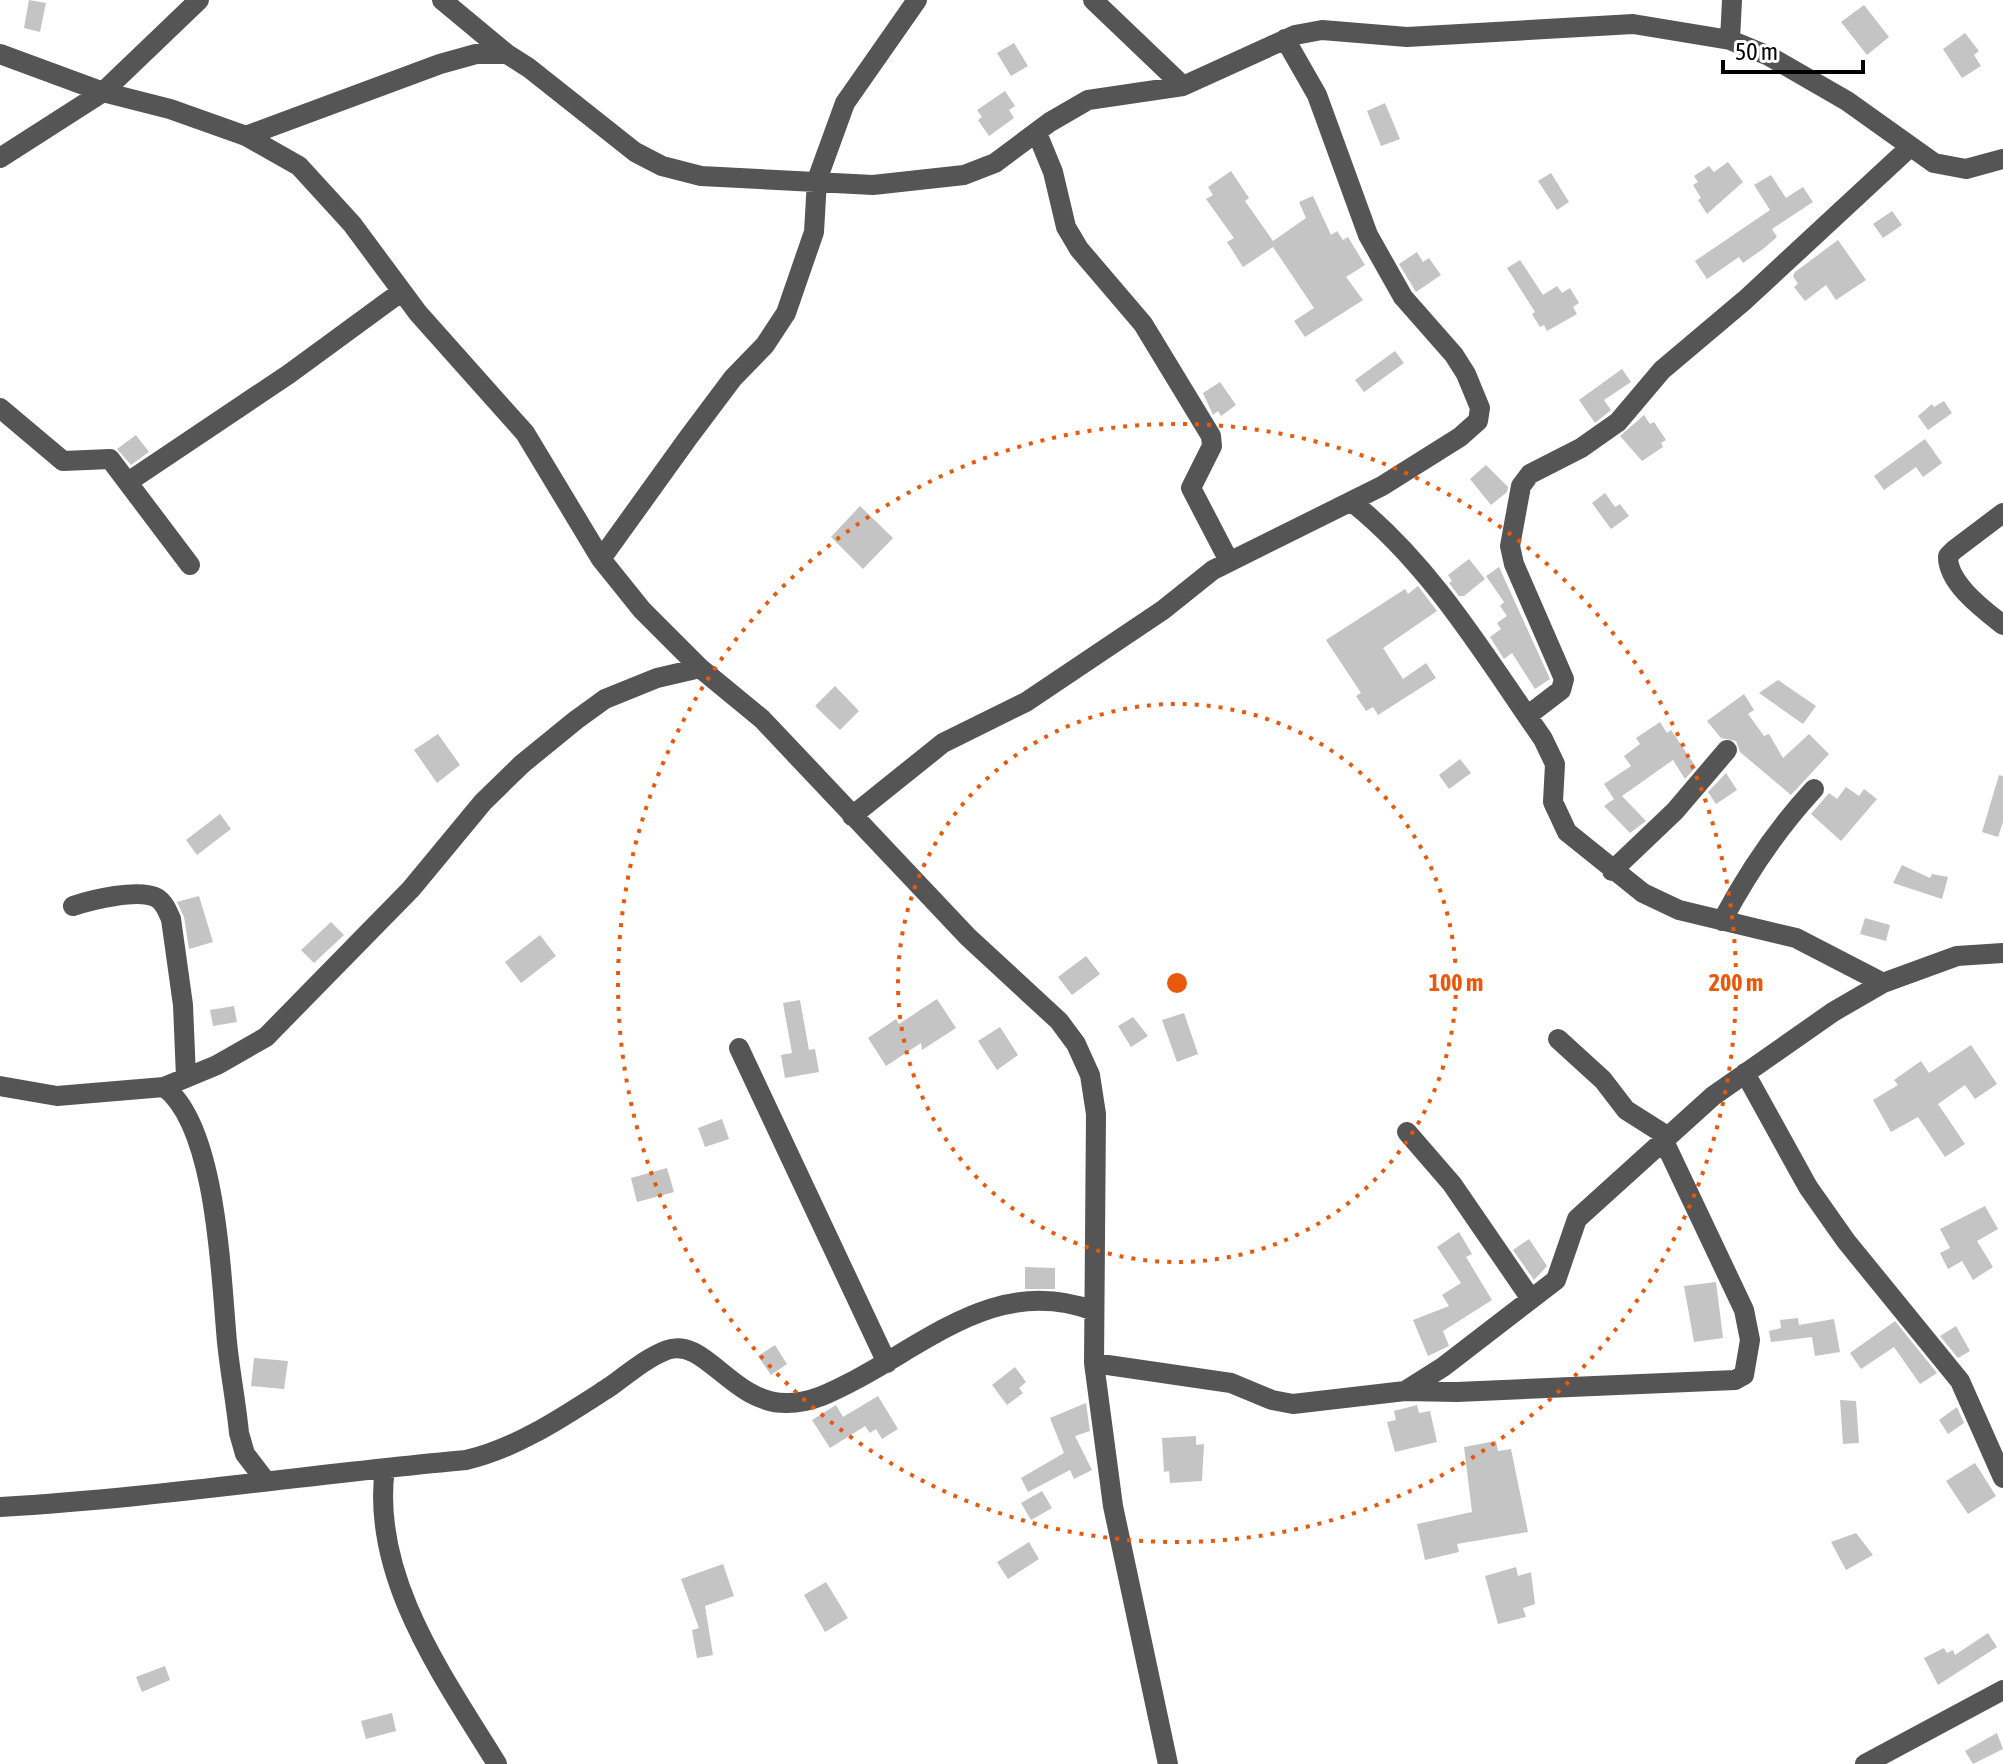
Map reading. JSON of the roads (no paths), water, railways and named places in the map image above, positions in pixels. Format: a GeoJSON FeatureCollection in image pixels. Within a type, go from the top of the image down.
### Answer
{"type":"FeatureCollection","features":[{"type":"Feature","properties":{"kind":"street"},"geometry":{"type":"LineString","coordinates":[[0,158],[103,92],[199,0]]}},
{"type":"Feature","properties":{"kind":"street"},"geometry":{"type":"LineString","coordinates":[[442,0],[635,152],[662,166],[701,176],[873,185],[964,175],[995,163],[1088,100],[1183,86],[1285,39],[1322,30],[1407,37],[1633,24],[1730,40],[1769,56],[1847,101],[1909,148],[1945,166],[1966,169],[2003,159]]}},
{"type":"Feature","properties":{"kind":"street"},"geometry":{"type":"LineString","coordinates":[[601,559],[733,378],[765,345],[786,313],[814,232],[817,180],[845,103],[872,59],[917,0]]}},
{"type":"Feature","properties":{"kind":"street"},"geometry":{"type":"LineString","coordinates":[[1093,0],[1183,86]]}},
{"type":"Feature","properties":{"kind":"street"},"geometry":{"type":"LineString","coordinates":[[1730,40],[1732,0]]}},
{"type":"Feature","properties":{"kind":"street"},"geometry":{"type":"LineString","coordinates":[[852,816],[943,743],[1026,702],[1229,561],[1352,502],[1460,437],[1478,421],[1480,408],[1454,355],[1403,297],[1368,235],[1317,95],[1285,39]]}},
{"type":"Feature","properties":{"kind":"street"},"geometry":{"type":"LineString","coordinates":[[0,54],[103,92],[170,109],[246,136],[299,166],[328,195],[401,292],[525,433],[601,559],[642,610],[700,668],[762,719],[968,937],[1059,1021],[1076,1044],[1090,1075],[1096,1114],[1094,1363],[1113,1506],[1168,1764]]}},
{"type":"Feature","properties":{"kind":"street"},"geometry":{"type":"LineString","coordinates":[[246,136],[440,64],[476,54],[507,54]]}},
{"type":"Feature","properties":{"kind":"street"},"geometry":{"type":"LineString","coordinates":[[1037,133],[1053,172],[1066,227],[1079,249],[1143,324],[1211,436],[1212,446],[1191,488],[1229,561]]}},
{"type":"Feature","properties":{"kind":"street"},"geometry":{"type":"LineString","coordinates":[[1527,716],[1561,690],[1564,679],[1514,564],[1510,546],[1521,486],[1530,474],[1581,448],[1618,422],[1662,370],[1745,300],[1909,148]]}},
{"type":"Feature","properties":{"kind":"street"},"geometry":{"type":"LineString","coordinates":[[128,482],[289,374],[401,292]]}},
{"type":"Feature","properties":{"kind":"street"},"geometry":{"type":"LineString","coordinates":[[0,408],[63,461],[105,457],[128,482],[190,565]]}},
{"type":"Feature","properties":{"kind":"street"},"geometry":{"type":"LineString","coordinates":[[1352,502],[1394,539],[1446,599],[1527,716],[1555,764],[1553,802],[1567,832],[1612,871],[1658,902],[1796,938],[1883,983]]}},
{"type":"Feature","properties":{"kind":"street"},"geometry":{"type":"LineString","coordinates":[[2003,513],[1954,550],[1948,556],[1948,565],[1975,603],[2003,625]]}},
{"type":"Feature","properties":{"kind":"street"},"geometry":{"type":"LineString","coordinates":[[0,1086],[57,1096],[164,1087],[248,1050],[266,1037],[411,889],[483,802],[522,764],[605,699],[657,678],[700,668]]}},
{"type":"Feature","properties":{"kind":"street"},"geometry":{"type":"LineString","coordinates":[[1612,871],[1675,811],[1727,750]]}},
{"type":"Feature","properties":{"kind":"street"},"geometry":{"type":"LineString","coordinates":[[1722,921],[1768,841],[1814,789]]}},
{"type":"Feature","properties":{"kind":"street"},"geometry":{"type":"LineString","coordinates":[[73,906],[95,898],[143,895],[156,898],[166,908],[171,919],[183,1005],[186,1077]]}},
{"type":"Feature","properties":{"kind":"street"},"geometry":{"type":"LineString","coordinates":[[1405,1391],[1443,1367],[1560,1273],[1577,1219],[1665,1138],[1745,1073],[1833,1012],[1883,983],[1957,956],[2003,953]]}},
{"type":"Feature","properties":{"kind":"street"},"geometry":{"type":"LineString","coordinates":[[1094,1363],[1231,1383],[1293,1404],[1405,1391],[1720,1383],[1744,1375],[1750,1340],[1744,1310],[1665,1138],[1626,1110],[1603,1080],[1558,1039]]}},
{"type":"Feature","properties":{"kind":"street"},"geometry":{"type":"LineString","coordinates":[[739,1048],[887,1363]]}},
{"type":"Feature","properties":{"kind":"street"},"geometry":{"type":"LineString","coordinates":[[1745,1073],[1808,1187],[1960,1381],[2003,1478]]}},
{"type":"Feature","properties":{"kind":"street"},"geometry":{"type":"LineString","coordinates":[[164,1087],[177,1096],[188,1113],[212,1194],[239,1433],[245,1454],[265,1480]]}},
{"type":"Feature","properties":{"kind":"street"},"geometry":{"type":"LineString","coordinates":[[1407,1132],[1452,1184],[1531,1299]]}},
{"type":"Feature","properties":{"kind":"street"},"geometry":{"type":"LineString","coordinates":[[0,1507],[124,1500],[265,1480],[493,1454],[568,1414],[650,1359],[682,1346],[692,1349],[736,1387],[754,1396],[788,1403],[825,1396],[973,1314],[1000,1305],[1027,1299],[1061,1300],[1094,1311]]}},
{"type":"Feature","properties":{"kind":"street"},"geometry":{"type":"LineString","coordinates":[[385,1468],[381,1499],[385,1541],[395,1572],[443,1679],[497,1764]]}},
{"type":"Feature","properties":{"kind":"street"},"geometry":{"type":"LineString","coordinates":[[1865,1764],[2003,1690]]}}]}
